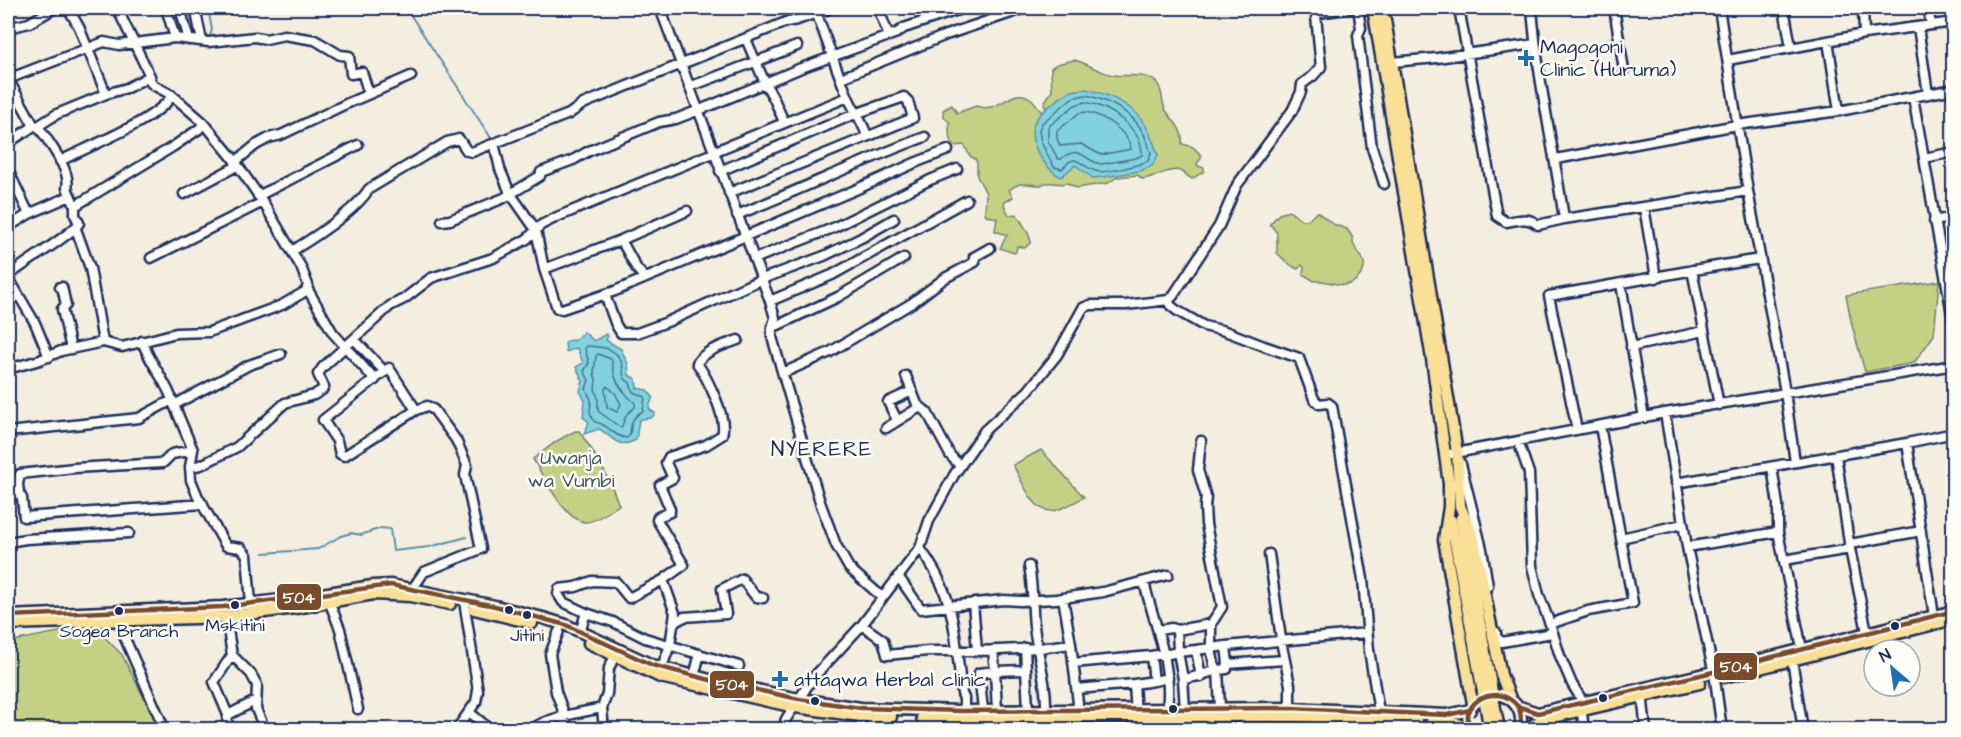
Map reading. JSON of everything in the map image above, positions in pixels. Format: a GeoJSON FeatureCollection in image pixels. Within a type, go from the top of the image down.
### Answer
{"type":"FeatureCollection","features":[{"type":"Feature","properties":{"kind":"main road"},"geometry":{"type":"LineString","coordinates":[[1373,8],[1422,297],[1449,484],[1464,538],[1490,729]]}},
{"type":"Feature","properties":{"kind":"main road"},"geometry":{"type":"LineString","coordinates":[[1383,8],[1457,452],[1454,507],[1444,540],[1471,707]]}},
{"type":"Feature","properties":{"kind":"main road"},"geometry":{"type":"LineString","coordinates":[[1454,507],[1473,536],[1501,675],[1522,718],[1522,729],[1582,708],[1953,619]]}},
{"type":"Feature","properties":{"kind":"main road"},"geometry":{"type":"LineString","coordinates":[[8,624],[226,617],[245,608],[372,586],[391,585],[543,618],[652,665],[797,703],[960,720],[983,710],[1077,709],[1136,713],[1167,709],[1220,708],[1380,720],[1445,722],[1458,724],[1467,729],[1467,717],[1471,707],[1481,697],[1490,694],[1501,694],[1538,713],[1582,708]]}},
{"type":"Feature","properties":{"kind":"main road"},"geometry":{"type":"LineString","coordinates":[[8,616],[245,608],[390,594],[465,607],[559,631],[660,677],[871,716],[960,720],[1136,713],[1290,712]]}},
{"type":"Feature","properties":{"kind":"main road"},"geometry":{"type":"LineString","coordinates":[[1714,676],[1802,649],[1953,611]]}},
{"type":"Feature","properties":{"kind":"main road"},"geometry":{"type":"LineString","coordinates":[[1486,687],[1499,729]]}},
{"type":"Feature","properties":{"kind":"main road"},"geometry":{"type":"LineString","coordinates":[[1380,720],[1447,715],[1471,707]]}},
{"type":"Feature","properties":{"kind":"street"},"geometry":{"type":"LineString","coordinates":[[8,28],[29,22],[55,8]]}},
{"type":"Feature","properties":{"kind":"street"},"geometry":{"type":"LineString","coordinates":[[68,8],[79,27],[106,94]]}},
{"type":"Feature","properties":{"kind":"street"},"geometry":{"type":"LineString","coordinates":[[117,8],[152,83],[172,95],[204,123],[236,164],[261,199],[292,251],[306,278],[307,288],[326,318],[326,322],[375,380]]}},
{"type":"Feature","properties":{"kind":"street"},"geometry":{"type":"LineString","coordinates":[[166,8],[175,38]]}},
{"type":"Feature","properties":{"kind":"street"},"geometry":{"type":"LineString","coordinates":[[180,8],[189,39]]}},
{"type":"Feature","properties":{"kind":"street"},"geometry":{"type":"LineString","coordinates":[[195,8],[202,41]]}},
{"type":"Feature","properties":{"kind":"street"},"geometry":{"type":"LineString","coordinates":[[660,8],[770,301],[775,318],[772,334],[820,502],[836,545],[849,568],[882,597]]}},
{"type":"Feature","properties":{"kind":"street"},"geometry":{"type":"LineString","coordinates":[[292,251],[321,232],[364,197],[369,189],[447,142],[459,139],[469,153],[569,114],[583,104],[681,64],[786,22],[829,8]]}},
{"type":"Feature","properties":{"kind":"street"},"geometry":{"type":"LineString","coordinates":[[878,8],[889,36]]}},
{"type":"Feature","properties":{"kind":"street"},"geometry":{"type":"LineString","coordinates":[[442,221],[450,220],[507,195],[540,176],[541,172],[659,122],[676,119],[889,36],[904,28],[964,8]]}},
{"type":"Feature","properties":{"kind":"street"},"geometry":{"type":"LineString","coordinates":[[841,78],[946,35],[1026,8]]}},
{"type":"Feature","properties":{"kind":"street"},"geometry":{"type":"LineString","coordinates":[[783,729],[786,719],[812,679],[862,625],[920,548],[929,521],[960,466],[985,430],[1028,391],[1057,355],[1083,308],[1090,305],[1126,305],[1169,300],[1219,226],[1237,185],[1292,111],[1301,92],[1302,84],[1321,67],[1317,14],[1352,8]]}},
{"type":"Feature","properties":{"kind":"street"},"geometry":{"type":"LineString","coordinates":[[1358,8],[1361,28],[1358,35],[1367,117],[1375,157],[1384,184]]}},
{"type":"Feature","properties":{"kind":"street"},"geometry":{"type":"LineString","coordinates":[[1459,8],[1497,216],[1506,222],[1527,218],[1538,225],[1748,191]]}},
{"type":"Feature","properties":{"kind":"street"},"geometry":{"type":"LineString","coordinates":[[1532,8],[1535,44],[1556,159],[1564,219]]}},
{"type":"Feature","properties":{"kind":"street"},"geometry":{"type":"LineString","coordinates":[[1614,8],[1624,70]]}},
{"type":"Feature","properties":{"kind":"street"},"geometry":{"type":"LineString","coordinates":[[1719,8],[1795,462]]}},
{"type":"Feature","properties":{"kind":"street"},"geometry":{"type":"LineString","coordinates":[[1784,8],[1791,47]]}},
{"type":"Feature","properties":{"kind":"street"},"geometry":{"type":"LineString","coordinates":[[1863,8],[1864,34]]}},
{"type":"Feature","properties":{"kind":"street"},"geometry":{"type":"LineString","coordinates":[[1928,8],[1931,25]]}},
{"type":"Feature","properties":{"kind":"street"},"geometry":{"type":"LineString","coordinates":[[816,12],[848,97],[867,136]]}},
{"type":"Feature","properties":{"kind":"street"},"geometry":{"type":"LineString","coordinates":[[1728,60],[1864,34],[1953,22]]}},
{"type":"Feature","properties":{"kind":"street"},"geometry":{"type":"LineString","coordinates":[[1918,27],[1928,94]]}},
{"type":"Feature","properties":{"kind":"street"},"geometry":{"type":"LineString","coordinates":[[49,357],[35,322],[8,276],[76,229],[79,223],[67,188],[67,176],[60,161],[8,79],[104,42],[119,45],[175,38],[209,42],[255,37],[266,39],[284,34],[315,40],[340,55],[349,56],[351,74],[362,72],[369,94]]}},
{"type":"Feature","properties":{"kind":"street"},"geometry":{"type":"LineString","coordinates":[[746,39],[784,122]]}},
{"type":"Feature","properties":{"kind":"street"},"geometry":{"type":"LineString","coordinates":[[1828,41],[1839,111]]}},
{"type":"Feature","properties":{"kind":"street"},"geometry":{"type":"LineString","coordinates":[[1392,62],[1535,44]]}},
{"type":"Feature","properties":{"kind":"street"},"geometry":{"type":"LineString","coordinates":[[689,87],[797,46]]}},
{"type":"Feature","properties":{"kind":"street"},"geometry":{"type":"LineString","coordinates":[[8,143],[57,114],[127,88],[150,76]]}},
{"type":"Feature","properties":{"kind":"street"},"geometry":{"type":"LineString","coordinates":[[184,194],[236,164],[256,145],[269,138],[281,135],[411,76]]}},
{"type":"Feature","properties":{"kind":"street"},"geometry":{"type":"LineString","coordinates":[[1556,159],[1737,125],[1839,111],[1953,89]]}},
{"type":"Feature","properties":{"kind":"street"},"geometry":{"type":"LineString","coordinates":[[60,161],[133,126],[166,105],[172,95]]}},
{"type":"Feature","properties":{"kind":"street"},"geometry":{"type":"LineString","coordinates":[[190,467],[201,465],[237,447],[285,403],[307,398],[322,390],[324,387],[318,374],[323,367],[390,306],[404,299],[432,278],[493,258],[527,239],[553,219],[574,209],[848,97]]}},
{"type":"Feature","properties":{"kind":"street"},"geometry":{"type":"LineString","coordinates":[[720,171],[855,114],[904,97],[908,101],[913,118],[729,192]]}},
{"type":"Feature","properties":{"kind":"street"},"geometry":{"type":"LineString","coordinates":[[1913,97],[1934,221],[1950,284],[1953,325]]}},
{"type":"Feature","properties":{"kind":"street"},"geometry":{"type":"LineString","coordinates":[[75,206],[174,146],[204,123]]}},
{"type":"Feature","properties":{"kind":"street"},"geometry":{"type":"LineString","coordinates":[[737,215],[882,153],[926,137]]}},
{"type":"Feature","properties":{"kind":"street"},"geometry":{"type":"LineString","coordinates":[[492,143],[507,195],[536,230],[544,269],[559,310],[605,295],[948,150]]}},
{"type":"Feature","properties":{"kind":"street"},"geometry":{"type":"LineString","coordinates":[[151,258],[358,145]]}},
{"type":"Feature","properties":{"kind":"street"},"geometry":{"type":"LineString","coordinates":[[1924,158],[1953,152]]}},
{"type":"Feature","properties":{"kind":"street"},"geometry":{"type":"LineString","coordinates":[[754,259],[849,221],[930,180],[957,169]]}},
{"type":"Feature","properties":{"kind":"street"},"geometry":{"type":"LineString","coordinates":[[8,170],[29,214]]}},
{"type":"Feature","properties":{"kind":"street"},"geometry":{"type":"LineString","coordinates":[[8,227],[29,214],[70,196]]}},
{"type":"Feature","properties":{"kind":"street"},"geometry":{"type":"LineString","coordinates":[[770,301],[832,276],[967,200]]}},
{"type":"Feature","properties":{"kind":"street"},"geometry":{"type":"LineString","coordinates":[[1644,207],[1656,278]]}},
{"type":"Feature","properties":{"kind":"street"},"geometry":{"type":"LineString","coordinates":[[544,269],[621,240],[687,211]]}},
{"type":"Feature","properties":{"kind":"street"},"geometry":{"type":"LineString","coordinates":[[1934,221],[1953,217]]}},
{"type":"Feature","properties":{"kind":"street"},"geometry":{"type":"LineString","coordinates":[[605,295],[621,333],[637,333],[677,318],[762,279],[824,256],[894,219]]}},
{"type":"Feature","properties":{"kind":"street"},"geometry":{"type":"LineString","coordinates":[[76,229],[90,268],[103,342]]}},
{"type":"Feature","properties":{"kind":"street"},"geometry":{"type":"LineString","coordinates":[[621,240],[645,278]]}},
{"type":"Feature","properties":{"kind":"street"},"geometry":{"type":"LineString","coordinates":[[783,373],[830,352],[912,303],[945,278],[975,262],[974,257],[990,248]]}},
{"type":"Feature","properties":{"kind":"street"},"geometry":{"type":"LineString","coordinates":[[772,328],[838,297],[904,258]]}},
{"type":"Feature","properties":{"kind":"street"},"geometry":{"type":"LineString","coordinates":[[1577,430],[1549,296],[1760,260]]}},
{"type":"Feature","properties":{"kind":"street"},"geometry":{"type":"LineString","coordinates":[[1692,270],[1719,405]]}},
{"type":"Feature","properties":{"kind":"street"},"geometry":{"type":"LineString","coordinates":[[1621,284],[1644,418]]}},
{"type":"Feature","properties":{"kind":"street"},"geometry":{"type":"LineString","coordinates":[[60,287],[63,287],[66,305],[62,309],[72,349]]}},
{"type":"Feature","properties":{"kind":"street"},"geometry":{"type":"LineString","coordinates":[[8,369],[103,342],[123,347],[176,333],[209,332],[282,305],[306,291],[307,288]]}},
{"type":"Feature","properties":{"kind":"street"},"geometry":{"type":"LineString","coordinates":[[1169,300],[1170,305],[1176,310],[1204,326],[1225,331],[1298,357],[1314,399],[1319,404],[1332,405],[1363,579],[1367,633],[1380,720]]}},
{"type":"Feature","properties":{"kind":"street"},"geometry":{"type":"LineString","coordinates":[[1631,347],[1704,331]]}},
{"type":"Feature","properties":{"kind":"street"},"geometry":{"type":"LineString","coordinates":[[354,339],[385,372]]}},
{"type":"Feature","properties":{"kind":"street"},"geometry":{"type":"LineString","coordinates":[[738,340],[714,349],[698,360],[715,398],[724,432],[706,445],[669,457],[666,463],[673,478],[660,485],[670,512],[658,517],[657,520],[684,565],[663,580],[629,598],[616,582],[592,580],[576,587],[559,589],[558,594],[563,602],[645,638],[739,666]]}},
{"type":"Feature","properties":{"kind":"street"},"geometry":{"type":"LineString","coordinates":[[142,341],[173,402],[193,450],[190,467],[191,480],[202,504],[226,546],[245,550],[247,555],[245,608]]}},
{"type":"Feature","properties":{"kind":"street"},"geometry":{"type":"LineString","coordinates":[[8,432],[139,418],[249,365],[281,354]]}},
{"type":"Feature","properties":{"kind":"street"},"geometry":{"type":"LineString","coordinates":[[1445,455],[1665,413],[1953,365]]}},
{"type":"Feature","properties":{"kind":"street"},"geometry":{"type":"LineString","coordinates":[[413,588],[424,572],[477,551],[481,546],[465,475],[467,465],[456,440],[434,410],[427,406],[416,410],[344,456],[340,454],[337,441],[323,420],[389,368],[416,410]]}},
{"type":"Feature","properties":{"kind":"street"},"geometry":{"type":"LineString","coordinates":[[906,376],[920,407],[927,412],[950,455],[960,466]]}},
{"type":"Feature","properties":{"kind":"street"},"geometry":{"type":"LineString","coordinates":[[897,420],[888,402],[912,391]]}},
{"type":"Feature","properties":{"kind":"street"},"geometry":{"type":"LineString","coordinates":[[885,428],[920,407]]}},
{"type":"Feature","properties":{"kind":"street"},"geometry":{"type":"LineString","coordinates":[[1665,413],[1683,524],[1714,676],[1722,729]]}},
{"type":"Feature","properties":{"kind":"street"},"geometry":{"type":"LineString","coordinates":[[1457,452],[1482,549],[1496,637],[1502,642],[1551,628],[1588,611],[1633,603],[1600,426]]}},
{"type":"Feature","properties":{"kind":"street"},"geometry":{"type":"LineString","coordinates":[[1676,483],[1953,433]]}},
{"type":"Feature","properties":{"kind":"street"},"geometry":{"type":"LineString","coordinates":[[1201,441],[1198,470],[1206,496],[1204,507],[1206,524],[1222,607],[1211,624],[1211,648],[1220,708]]}},
{"type":"Feature","properties":{"kind":"street"},"geometry":{"type":"LineString","coordinates":[[1518,441],[1529,473],[1532,567],[1560,656],[1580,697],[1584,729]]}},
{"type":"Feature","properties":{"kind":"street"},"geometry":{"type":"LineString","coordinates":[[1907,442],[1934,616]]}},
{"type":"Feature","properties":{"kind":"street"},"geometry":{"type":"LineString","coordinates":[[193,450],[172,454],[163,463],[74,468],[20,474],[19,493],[22,498],[24,517],[202,504]]}},
{"type":"Feature","properties":{"kind":"street"},"geometry":{"type":"LineString","coordinates":[[1836,455],[1850,546],[1868,632]]}},
{"type":"Feature","properties":{"kind":"street"},"geometry":{"type":"LineString","coordinates":[[1772,467],[1778,505],[1778,532],[1802,649]]}},
{"type":"Feature","properties":{"kind":"street"},"geometry":{"type":"LineString","coordinates":[[8,495],[19,493]]}},
{"type":"Feature","properties":{"kind":"street"},"geometry":{"type":"LineString","coordinates":[[1621,538],[1683,524]]}},
{"type":"Feature","properties":{"kind":"street"},"geometry":{"type":"LineString","coordinates":[[1784,560],[1921,531]]}},
{"type":"Feature","properties":{"kind":"street"},"geometry":{"type":"LineString","coordinates":[[1687,546],[1778,532]]}},
{"type":"Feature","properties":{"kind":"street"},"geometry":{"type":"LineString","coordinates":[[8,542],[26,538],[129,533]]}},
{"type":"Feature","properties":{"kind":"street"},"geometry":{"type":"LineString","coordinates":[[920,548],[941,581],[950,606],[964,698],[960,720]]}},
{"type":"Feature","properties":{"kind":"street"},"geometry":{"type":"LineString","coordinates":[[1269,554],[1284,660],[1290,685],[1290,712]]}},
{"type":"Feature","properties":{"kind":"street"},"geometry":{"type":"LineString","coordinates":[[1029,566],[1034,601],[1034,626],[1047,694],[1046,710]]}},
{"type":"Feature","properties":{"kind":"street"},"geometry":{"type":"LineString","coordinates":[[898,576],[921,609],[1003,600],[1034,601],[1063,598],[1103,592],[1168,575]]}},
{"type":"Feature","properties":{"kind":"street"},"geometry":{"type":"LineString","coordinates":[[675,622],[684,617],[726,614],[722,589],[742,579],[756,597],[763,598]]}},
{"type":"Feature","properties":{"kind":"street"},"geometry":{"type":"LineString","coordinates":[[662,667],[675,622],[675,613],[663,580]]}},
{"type":"Feature","properties":{"kind":"street"},"geometry":{"type":"LineString","coordinates":[[1144,582],[1164,654],[1170,688],[1167,709]]}},
{"type":"Feature","properties":{"kind":"street"},"geometry":{"type":"LineString","coordinates":[[1063,598],[1077,689],[1077,709]]}},
{"type":"Feature","properties":{"kind":"street"},"geometry":{"type":"LineString","coordinates":[[329,601],[340,629],[358,709]]}},
{"type":"Feature","properties":{"kind":"street"},"geometry":{"type":"LineString","coordinates":[[973,603],[977,651]]}},
{"type":"Feature","properties":{"kind":"street"},"geometry":{"type":"LineString","coordinates":[[461,728],[476,702],[478,691],[465,607]]}},
{"type":"Feature","properties":{"kind":"street"},"geometry":{"type":"LineString","coordinates":[[580,632],[586,613]]}},
{"type":"Feature","properties":{"kind":"street"},"geometry":{"type":"LineString","coordinates":[[226,617],[232,655],[251,674],[257,685],[256,709],[265,729]]}},
{"type":"Feature","properties":{"kind":"street"},"geometry":{"type":"LineString","coordinates":[[123,621],[123,634],[165,729]]}},
{"type":"Feature","properties":{"kind":"street"},"geometry":{"type":"LineString","coordinates":[[1158,630],[1172,628],[1177,630],[1211,624]]}},
{"type":"Feature","properties":{"kind":"street"},"geometry":{"type":"LineString","coordinates":[[862,625],[883,640],[887,655],[928,651],[1039,648],[1071,644]]}},
{"type":"Feature","properties":{"kind":"street"},"geometry":{"type":"LineString","coordinates":[[1177,630],[1185,709]]}},
{"type":"Feature","properties":{"kind":"street"},"geometry":{"type":"LineString","coordinates":[[559,631],[550,654],[556,692],[565,716],[566,729]]}},
{"type":"Feature","properties":{"kind":"street"},"geometry":{"type":"LineString","coordinates":[[1073,663],[1367,633]]}},
{"type":"Feature","properties":{"kind":"street"},"geometry":{"type":"LineString","coordinates":[[1183,679],[1201,677],[1216,670],[1227,669],[1226,646]]}},
{"type":"Feature","properties":{"kind":"street"},"geometry":{"type":"LineString","coordinates":[[1024,648],[1028,710]]}},
{"type":"Feature","properties":{"kind":"street"},"geometry":{"type":"LineString","coordinates":[[993,650],[997,711]]}},
{"type":"Feature","properties":{"kind":"street"},"geometry":{"type":"LineString","coordinates":[[1196,650],[1201,677]]}},
{"type":"Feature","properties":{"kind":"street"},"geometry":{"type":"LineString","coordinates":[[694,676],[700,654]]}},
{"type":"Feature","properties":{"kind":"street"},"geometry":{"type":"LineString","coordinates":[[230,729],[227,723],[228,715],[214,682],[232,655]]}},
{"type":"Feature","properties":{"kind":"street"},"geometry":{"type":"LineString","coordinates":[[604,729],[602,708],[607,694],[609,668],[615,656]]}},
{"type":"Feature","properties":{"kind":"street"},"geometry":{"type":"LineString","coordinates":[[1150,656],[1154,681]]}},
{"type":"Feature","properties":{"kind":"street"},"geometry":{"type":"LineString","coordinates":[[1792,659],[1803,729]]}},
{"type":"Feature","properties":{"kind":"street"},"geometry":{"type":"LineString","coordinates":[[1228,664],[1284,660]]}},
{"type":"Feature","properties":{"kind":"street"},"geometry":{"type":"LineString","coordinates":[[983,710],[979,673],[1025,670]]}},
{"type":"Feature","properties":{"kind":"street"},"geometry":{"type":"LineString","coordinates":[[1077,689],[1134,684],[1168,678]]}},
{"type":"Feature","properties":{"kind":"street"},"geometry":{"type":"LineString","coordinates":[[1134,684],[1136,713]]}},
{"type":"Feature","properties":{"kind":"street"},"geometry":{"type":"LineString","coordinates":[[1642,693],[1646,729]]}},
{"type":"Feature","properties":{"kind":"street"},"geometry":{"type":"LineString","coordinates":[[228,715],[255,702]]}},
{"type":"Feature","properties":{"kind":"street"},"geometry":{"type":"LineString","coordinates":[[532,729],[535,724],[602,708]]}},
{"type":"Feature","properties":{"kind":"street"},"geometry":{"type":"LineString","coordinates":[[469,712],[491,729]]}},
{"type":"Feature","properties":{"kind":"street"},"geometry":{"type":"LineString","coordinates":[[871,716],[873,729]]}},
{"type":"Feature","properties":{"kind":"street"},"geometry":{"type":"LineString","coordinates":[[1060,717],[1062,729]]}},
{"type":"Feature","properties":{"kind":"street"},"geometry":{"type":"LineString","coordinates":[[1014,718],[1017,729]]}},
{"type":"Feature","properties":{"kind":"green space"},"geometry":{"type":"Polygon","coordinates":[[[1074,60],[1109,74],[1141,76],[1156,82],[1160,88],[1165,108],[1180,130],[1182,144],[1193,147],[1201,155],[1197,163],[1198,166],[1204,168],[1204,171],[1192,179],[1182,172],[1172,170],[1142,179],[1138,175],[1117,177],[1108,183],[1077,188],[1067,183],[1017,185],[1009,190],[1013,197],[1004,205],[1009,215],[1016,214],[1031,242],[1025,248],[1017,246],[1014,253],[1000,248],[1007,235],[995,231],[997,218],[987,216],[985,213],[986,193],[977,176],[977,163],[964,145],[955,146],[951,141],[950,123],[944,117],[943,110],[952,105],[957,113],[976,106],[992,107],[1011,97],[1023,95],[1036,104],[1045,117],[1047,115],[1044,103],[1052,91],[1051,68],[1057,64],[1074,60]]]}},
{"type":"Feature","properties":{"kind":"green space"},"geometry":{"type":"Polygon","coordinates":[[[1289,211],[1302,220],[1308,220],[1317,212],[1333,224],[1347,229],[1364,266],[1364,270],[1354,282],[1343,285],[1314,281],[1303,274],[1302,265],[1298,269],[1277,253],[1277,233],[1270,224],[1279,214],[1289,211]]]}},
{"type":"Feature","properties":{"kind":"green space"},"geometry":{"type":"Polygon","coordinates":[[[1939,281],[1934,335],[1914,363],[1865,372],[1846,295],[1939,281]]]}},
{"type":"Feature","properties":{"kind":"green space","name":"Uwanja wa Vumbi"},"geometry":{"type":"Polygon","coordinates":[[[575,431],[579,431],[596,457],[619,505],[599,518],[586,522],[578,520],[563,507],[533,459],[575,431]]]}},
{"type":"Feature","properties":{"kind":"green space"},"geometry":{"type":"Polygon","coordinates":[[[1041,450],[1084,497],[1052,511],[1045,510],[1033,501],[1013,465],[1041,450]]]}},
{"type":"Feature","properties":{"kind":"green space"},"geometry":{"type":"Polygon","coordinates":[[[93,625],[122,655],[160,729],[8,730],[8,642],[93,625]]]}},
{"type":"Feature","properties":{"kind":"water"},"geometry":{"type":"Polygon","coordinates":[[[1085,89],[1116,100],[1137,114],[1150,133],[1158,155],[1152,166],[1140,171],[1093,178],[1075,165],[1061,177],[1048,167],[1037,152],[1032,134],[1033,126],[1037,118],[1048,107],[1063,96],[1071,91],[1085,89]]]}},
{"type":"Feature","properties":{"kind":"water"},"geometry":{"type":"Polygon","coordinates":[[[584,332],[594,341],[606,334],[608,336],[606,340],[621,349],[628,364],[629,375],[636,379],[637,388],[647,390],[653,397],[649,407],[655,413],[650,418],[639,420],[636,440],[624,444],[619,443],[599,429],[584,434],[589,422],[583,417],[585,401],[580,391],[583,381],[576,367],[583,363],[577,348],[566,352],[565,343],[570,340],[574,341],[584,332]]]}},
{"type":"Feature","properties":{"kind":"waterway"},"geometry":{"type":"LineString","coordinates":[[208,8],[212,30],[209,39]]}},
{"type":"Feature","properties":{"kind":"waterway"},"geometry":{"type":"LineString","coordinates":[[406,8],[493,141]]}},
{"type":"Feature","properties":{"kind":"waterway"},"geometry":{"type":"LineString","coordinates":[[264,553],[318,549],[341,536],[351,533],[361,535],[381,528],[390,529],[393,551],[429,547],[467,537]]}},
{"type":"Feature","properties":{"kind":"waterway"},"geometry":{"type":"LineString","coordinates":[[1208,726],[1209,730]]}},
{"type":"Feature","properties":{"kind":"transit line","name":"504"},"geometry":{"type":"LineString","coordinates":[[8,616],[223,607],[391,585],[495,606],[566,625],[652,665],[799,699],[861,708],[961,711],[1290,708],[1447,715],[1470,710]]}},
{"type":"Feature","properties":{"kind":"transit line","name":"504"},"geometry":{"type":"LineString","coordinates":[[1517,706],[1538,713],[1713,672],[1954,611]]}},
{"type":"Feature","properties":{"kind":"transit line","name":"504"},"geometry":{"type":"LineString","coordinates":[[1469,730],[1468,717],[1472,707],[1478,701],[1493,695],[1502,696],[1516,704],[1520,712],[1521,727]]}},
{"type":"Feature","properties":{"kind":"place","name":"Magogoni Clinic (Huruma)"},"geometry":{"type":"Point","coordinates":[1526,58]}},
{"type":"Feature","properties":{"kind":"place","name":"Mskitini"},"geometry":{"type":"Point","coordinates":[235,605]}},
{"type":"Feature","properties":{"kind":"place","name":"Sogea Branch"},"geometry":{"type":"Point","coordinates":[119,611]}},
{"type":"Feature","properties":{"kind":"place","name":"Jitini"},"geometry":{"type":"Point","coordinates":[527,615]}},
{"type":"Feature","properties":{"kind":"place","name":"attaqwa Herbal clinic"},"geometry":{"type":"Point","coordinates":[780,679]}},
{"type":"Feature","properties":{"kind":"district","name":"NYERERE"},"geometry":{"type":"Point","coordinates":[822,449]}}]}
